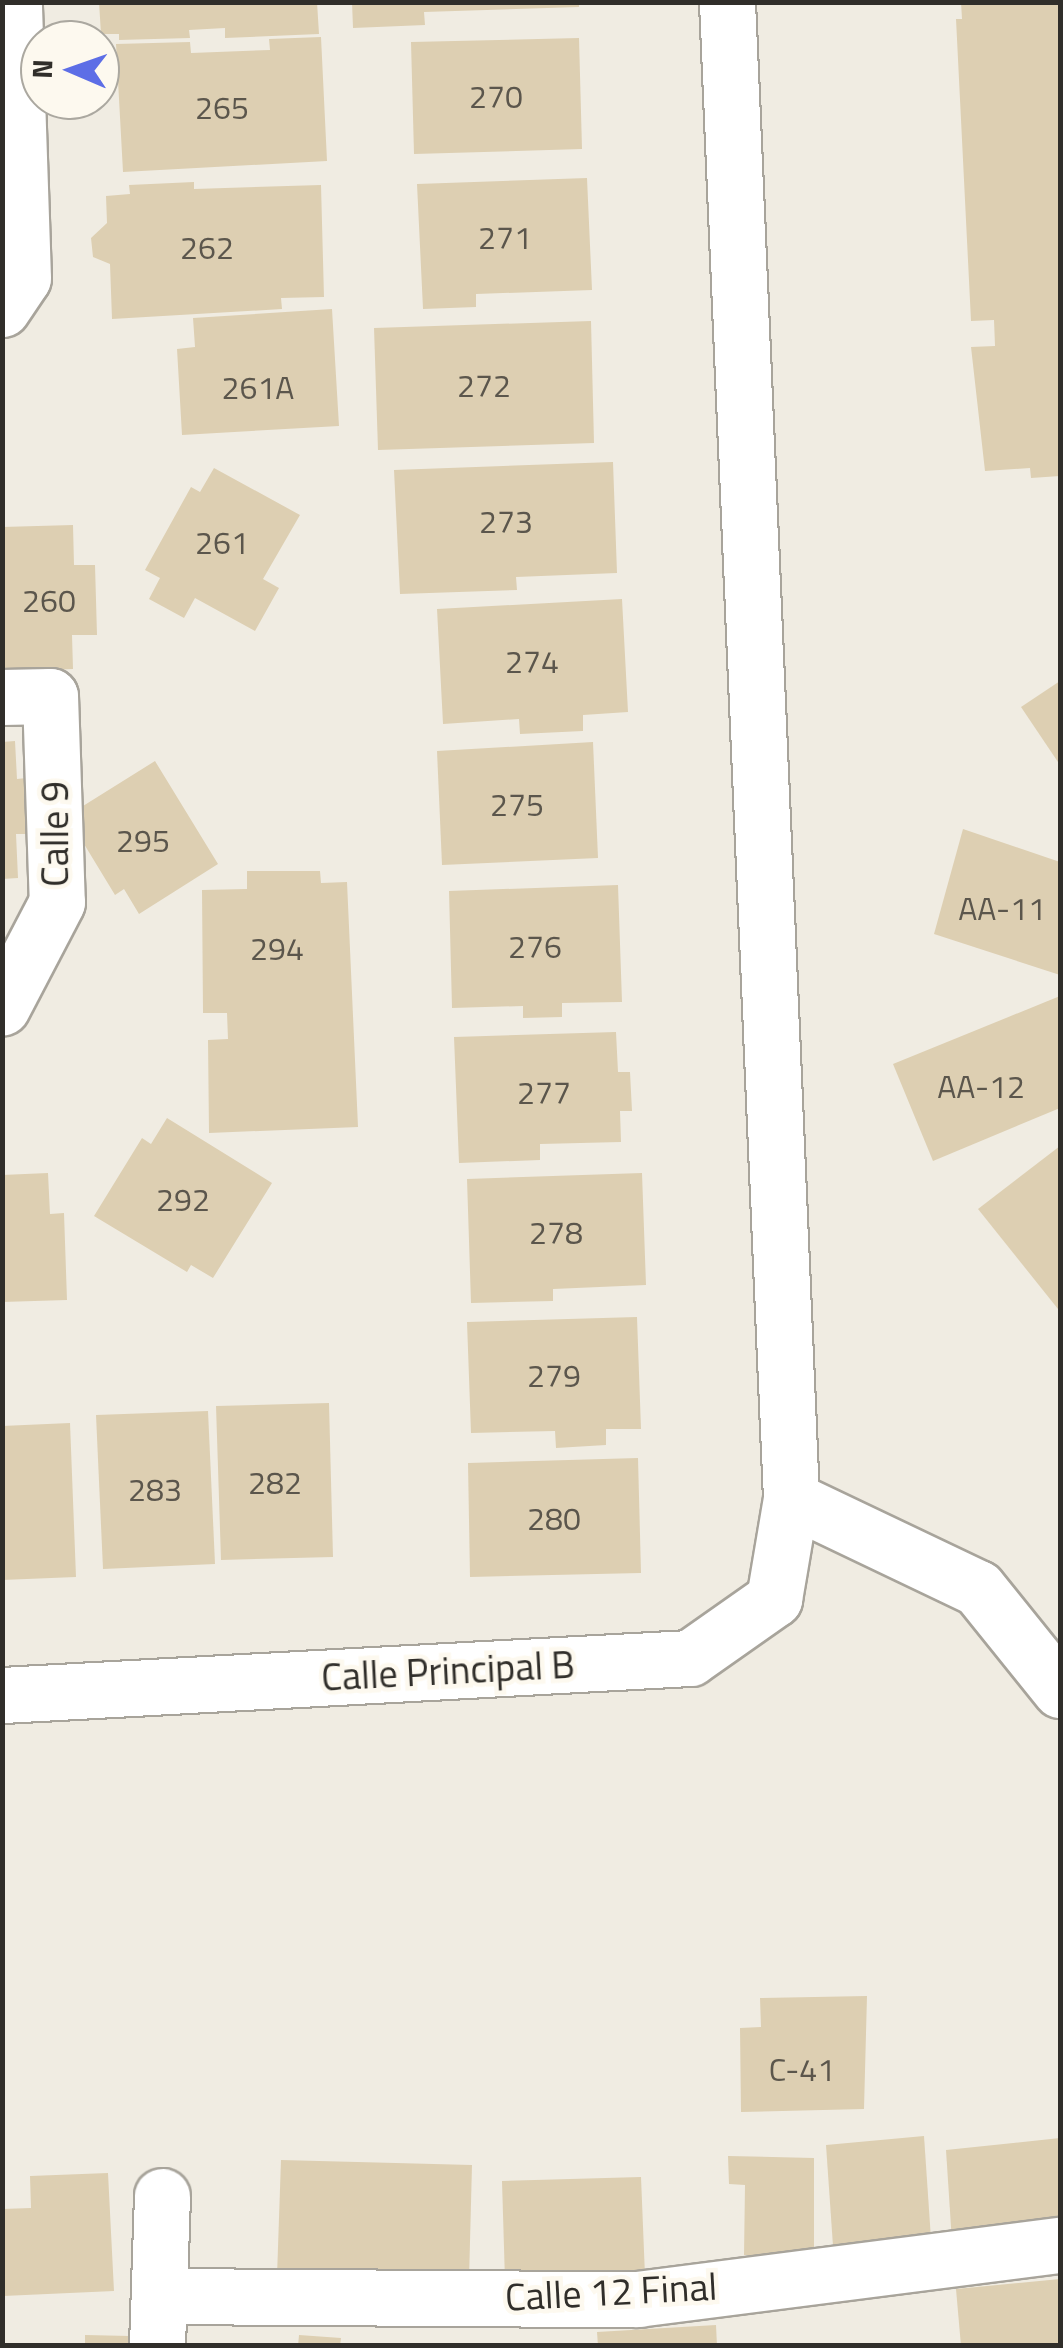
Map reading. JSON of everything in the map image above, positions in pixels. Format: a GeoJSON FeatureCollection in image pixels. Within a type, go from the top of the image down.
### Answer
{"type":"FeatureCollection","features":[{"type":"Feature","properties":{"kind":"street"},"geometry":{"type":"LineString","coordinates":[[2,309],[23,278],[14,2]]}},
{"type":"Feature","properties":{"kind":"street","name":"Calle Principal B"},"geometry":{"type":"LineString","coordinates":[[2,1695],[690,1658],[774,1599],[790,1498],[727,2]]}},
{"type":"Feature","properties":{"kind":"street","name":"Calle 9"},"geometry":{"type":"LineString","coordinates":[[2,698],[50,696],[57,902],[2,1007]]}},
{"type":"Feature","properties":{"kind":"street"},"geometry":{"type":"LineString","coordinates":[[790,1498],[978,1588],[1060,1690]]}},
{"type":"Feature","properties":{"kind":"street"},"geometry":{"type":"LineString","coordinates":[[158,2321],[162,2196]]}},
{"type":"Feature","properties":{"kind":"street","name":"Calle 12 Final"},"geometry":{"type":"LineString","coordinates":[[158,2321],[637,2299],[1060,2245]]}},
{"type":"Feature","properties":{"kind":"building"},"geometry":{"type":"Polygon","coordinates":[[[99,2],[317,2],[319,34],[225,38],[225,28],[189,30],[190,38],[120,40],[120,20],[100,20],[99,2]]]}},
{"type":"Feature","properties":{"kind":"building"},"geometry":{"type":"Polygon","coordinates":[[[352,2],[579,2],[579,7],[424,12],[425,25],[353,28],[352,2]]]}},
{"type":"Feature","properties":{"kind":"building"},"geometry":{"type":"Polygon","coordinates":[[[961,2],[1060,2],[1060,476],[1031,478],[1030,468],[985,471],[971,347],[995,346],[994,320],[971,321],[956,19],[962,19],[961,2]]]}},
{"type":"Feature","properties":{"kind":"building"},"geometry":{"type":"Polygon","coordinates":[[[321,37],[327,161],[123,172],[120,44],[190,42],[191,53],[270,50],[269,39],[321,37]]]}},
{"type":"Feature","properties":{"kind":"building"},"geometry":{"type":"Polygon","coordinates":[[[579,38],[582,149],[414,154],[411,42],[579,38]]]}},
{"type":"Feature","properties":{"kind":"building"},"geometry":{"type":"Polygon","coordinates":[[[587,178],[592,290],[476,294],[476,307],[423,309],[417,184],[587,178]]]}},
{"type":"Feature","properties":{"kind":"building"},"geometry":{"type":"Polygon","coordinates":[[[194,182],[194,189],[321,185],[324,297],[281,298],[282,309],[112,319],[110,264],[93,257],[91,238],[107,223],[106,196],[130,194],[129,185],[194,182]]]}},
{"type":"Feature","properties":{"kind":"building"},"geometry":{"type":"Polygon","coordinates":[[[332,309],[339,426],[182,435],[177,349],[195,347],[193,318],[332,309]]]}},
{"type":"Feature","properties":{"kind":"building"},"geometry":{"type":"Polygon","coordinates":[[[591,321],[594,443],[378,450],[374,328],[591,321]]]}},
{"type":"Feature","properties":{"kind":"building"},"geometry":{"type":"Polygon","coordinates":[[[613,462],[617,573],[516,577],[517,590],[400,594],[394,470],[613,462]]]}},
{"type":"Feature","properties":{"kind":"building"},"geometry":{"type":"Polygon","coordinates":[[[214,468],[300,515],[263,579],[279,588],[255,631],[195,598],[184,618],[149,599],[160,578],[145,570],[191,487],[200,492],[214,468]]]}},
{"type":"Feature","properties":{"kind":"building"},"geometry":{"type":"Polygon","coordinates":[[[73,525],[74,565],[95,565],[97,635],[72,635],[73,669],[2,672],[2,527],[73,525]]]}},
{"type":"Feature","properties":{"kind":"building"},"geometry":{"type":"Polygon","coordinates":[[[622,599],[628,712],[583,715],[583,731],[520,734],[519,719],[443,724],[437,609],[622,599]]]}},
{"type":"Feature","properties":{"kind":"building"},"geometry":{"type":"Polygon","coordinates":[[[1060,681],[1060,765],[1021,707],[1060,681]]]}},
{"type":"Feature","properties":{"kind":"building"},"geometry":{"type":"Polygon","coordinates":[[[15,741],[17,779],[36,777],[39,834],[16,834],[18,878],[2,879],[2,742],[15,741]]]}},
{"type":"Feature","properties":{"kind":"building"},"geometry":{"type":"Polygon","coordinates":[[[593,742],[598,858],[442,865],[437,751],[593,742]]]}},
{"type":"Feature","properties":{"kind":"building"},"geometry":{"type":"Polygon","coordinates":[[[155,761],[218,864],[139,914],[124,889],[115,895],[67,816],[155,761]]]}},
{"type":"Feature","properties":{"kind":"building"},"geometry":{"type":"Polygon","coordinates":[[[963,829],[1060,862],[1060,975],[934,934],[963,829]]]}},
{"type":"Feature","properties":{"kind":"building"},"geometry":{"type":"Polygon","coordinates":[[[247,871],[320,871],[321,883],[347,882],[358,1127],[209,1133],[208,1040],[228,1039],[227,1013],[203,1013],[202,890],[247,889],[247,871]]]}},
{"type":"Feature","properties":{"kind":"building"},"geometry":{"type":"Polygon","coordinates":[[[618,885],[622,1002],[562,1003],[562,1017],[523,1018],[523,1006],[452,1008],[449,891],[618,885]]]}},
{"type":"Feature","properties":{"kind":"building"},"geometry":{"type":"Polygon","coordinates":[[[1060,996],[1060,1108],[933,1161],[893,1064],[1060,996]]]}},
{"type":"Feature","properties":{"kind":"building"},"geometry":{"type":"Polygon","coordinates":[[[616,1032],[618,1072],[630,1072],[632,1111],[620,1111],[621,1142],[540,1144],[540,1160],[459,1163],[454,1037],[616,1032]]]}},
{"type":"Feature","properties":{"kind":"building"},"geometry":{"type":"Polygon","coordinates":[[[167,1118],[272,1183],[213,1278],[191,1265],[187,1272],[94,1216],[142,1138],[151,1144],[167,1118]]]}},
{"type":"Feature","properties":{"kind":"building"},"geometry":{"type":"Polygon","coordinates":[[[1060,1146],[1060,1307],[1058,1309],[978,1209],[1060,1146]]]}},
{"type":"Feature","properties":{"kind":"building"},"geometry":{"type":"Polygon","coordinates":[[[48,1173],[50,1214],[64,1213],[67,1300],[2,1302],[2,1175],[48,1173]]]}},
{"type":"Feature","properties":{"kind":"building"},"geometry":{"type":"Polygon","coordinates":[[[642,1173],[646,1285],[553,1289],[553,1301],[471,1303],[467,1179],[642,1173]]]}},
{"type":"Feature","properties":{"kind":"building"},"geometry":{"type":"Polygon","coordinates":[[[637,1317],[641,1429],[606,1429],[606,1445],[556,1448],[555,1431],[471,1433],[467,1322],[637,1317]]]}},
{"type":"Feature","properties":{"kind":"building"},"geometry":{"type":"Polygon","coordinates":[[[329,1403],[333,1557],[221,1560],[216,1406],[329,1403]]]}},
{"type":"Feature","properties":{"kind":"building"},"geometry":{"type":"Polygon","coordinates":[[[208,1411],[215,1564],[103,1569],[96,1415],[208,1411]]]}},
{"type":"Feature","properties":{"kind":"building"},"geometry":{"type":"Polygon","coordinates":[[[70,1423],[76,1577],[2,1580],[2,1426],[70,1423]]]}},
{"type":"Feature","properties":{"kind":"building"},"geometry":{"type":"Polygon","coordinates":[[[638,1458],[641,1573],[470,1577],[468,1463],[638,1458]]]}},
{"type":"Feature","properties":{"kind":"building"},"geometry":{"type":"Polygon","coordinates":[[[867,1996],[864,2109],[741,2112],[740,2028],[761,2027],[760,1998],[867,1996]]]}},
{"type":"Feature","properties":{"kind":"building"},"geometry":{"type":"Polygon","coordinates":[[[924,2136],[931,2239],[833,2246],[826,2145],[924,2136]]]}},
{"type":"Feature","properties":{"kind":"building"},"geometry":{"type":"Polygon","coordinates":[[[1060,2138],[1060,2231],[952,2242],[946,2150],[1060,2138]]]}},
{"type":"Feature","properties":{"kind":"building"},"geometry":{"type":"Polygon","coordinates":[[[728,2156],[814,2158],[814,2257],[744,2255],[745,2185],[729,2184],[728,2156]]]}},
{"type":"Feature","properties":{"kind":"building"},"geometry":{"type":"Polygon","coordinates":[[[281,2160],[472,2165],[469,2280],[277,2276],[281,2160]]]}},
{"type":"Feature","properties":{"kind":"building"},"geometry":{"type":"Polygon","coordinates":[[[108,2173],[114,2291],[3,2296],[2,2209],[31,2208],[30,2176],[108,2173]]]}},
{"type":"Feature","properties":{"kind":"building"},"geometry":{"type":"Polygon","coordinates":[[[641,2177],[645,2276],[505,2281],[502,2181],[641,2177]]]}},
{"type":"Feature","properties":{"kind":"building"},"geometry":{"type":"Polygon","coordinates":[[[1060,2279],[1060,2346],[961,2346],[956,2289],[1060,2279]]]}},
{"type":"Feature","properties":{"kind":"building"},"geometry":{"type":"Polygon","coordinates":[[[716,2325],[717,2346],[598,2346],[597,2332],[716,2325]]]}},
{"type":"Feature","properties":{"kind":"building"},"geometry":{"type":"Polygon","coordinates":[[[85,2335],[130,2336],[129,2346],[85,2346],[85,2335]]]}},
{"type":"Feature","properties":{"kind":"building"},"geometry":{"type":"Polygon","coordinates":[[[299,2335],[341,2338],[340,2346],[298,2346],[299,2335]]]}}]}
